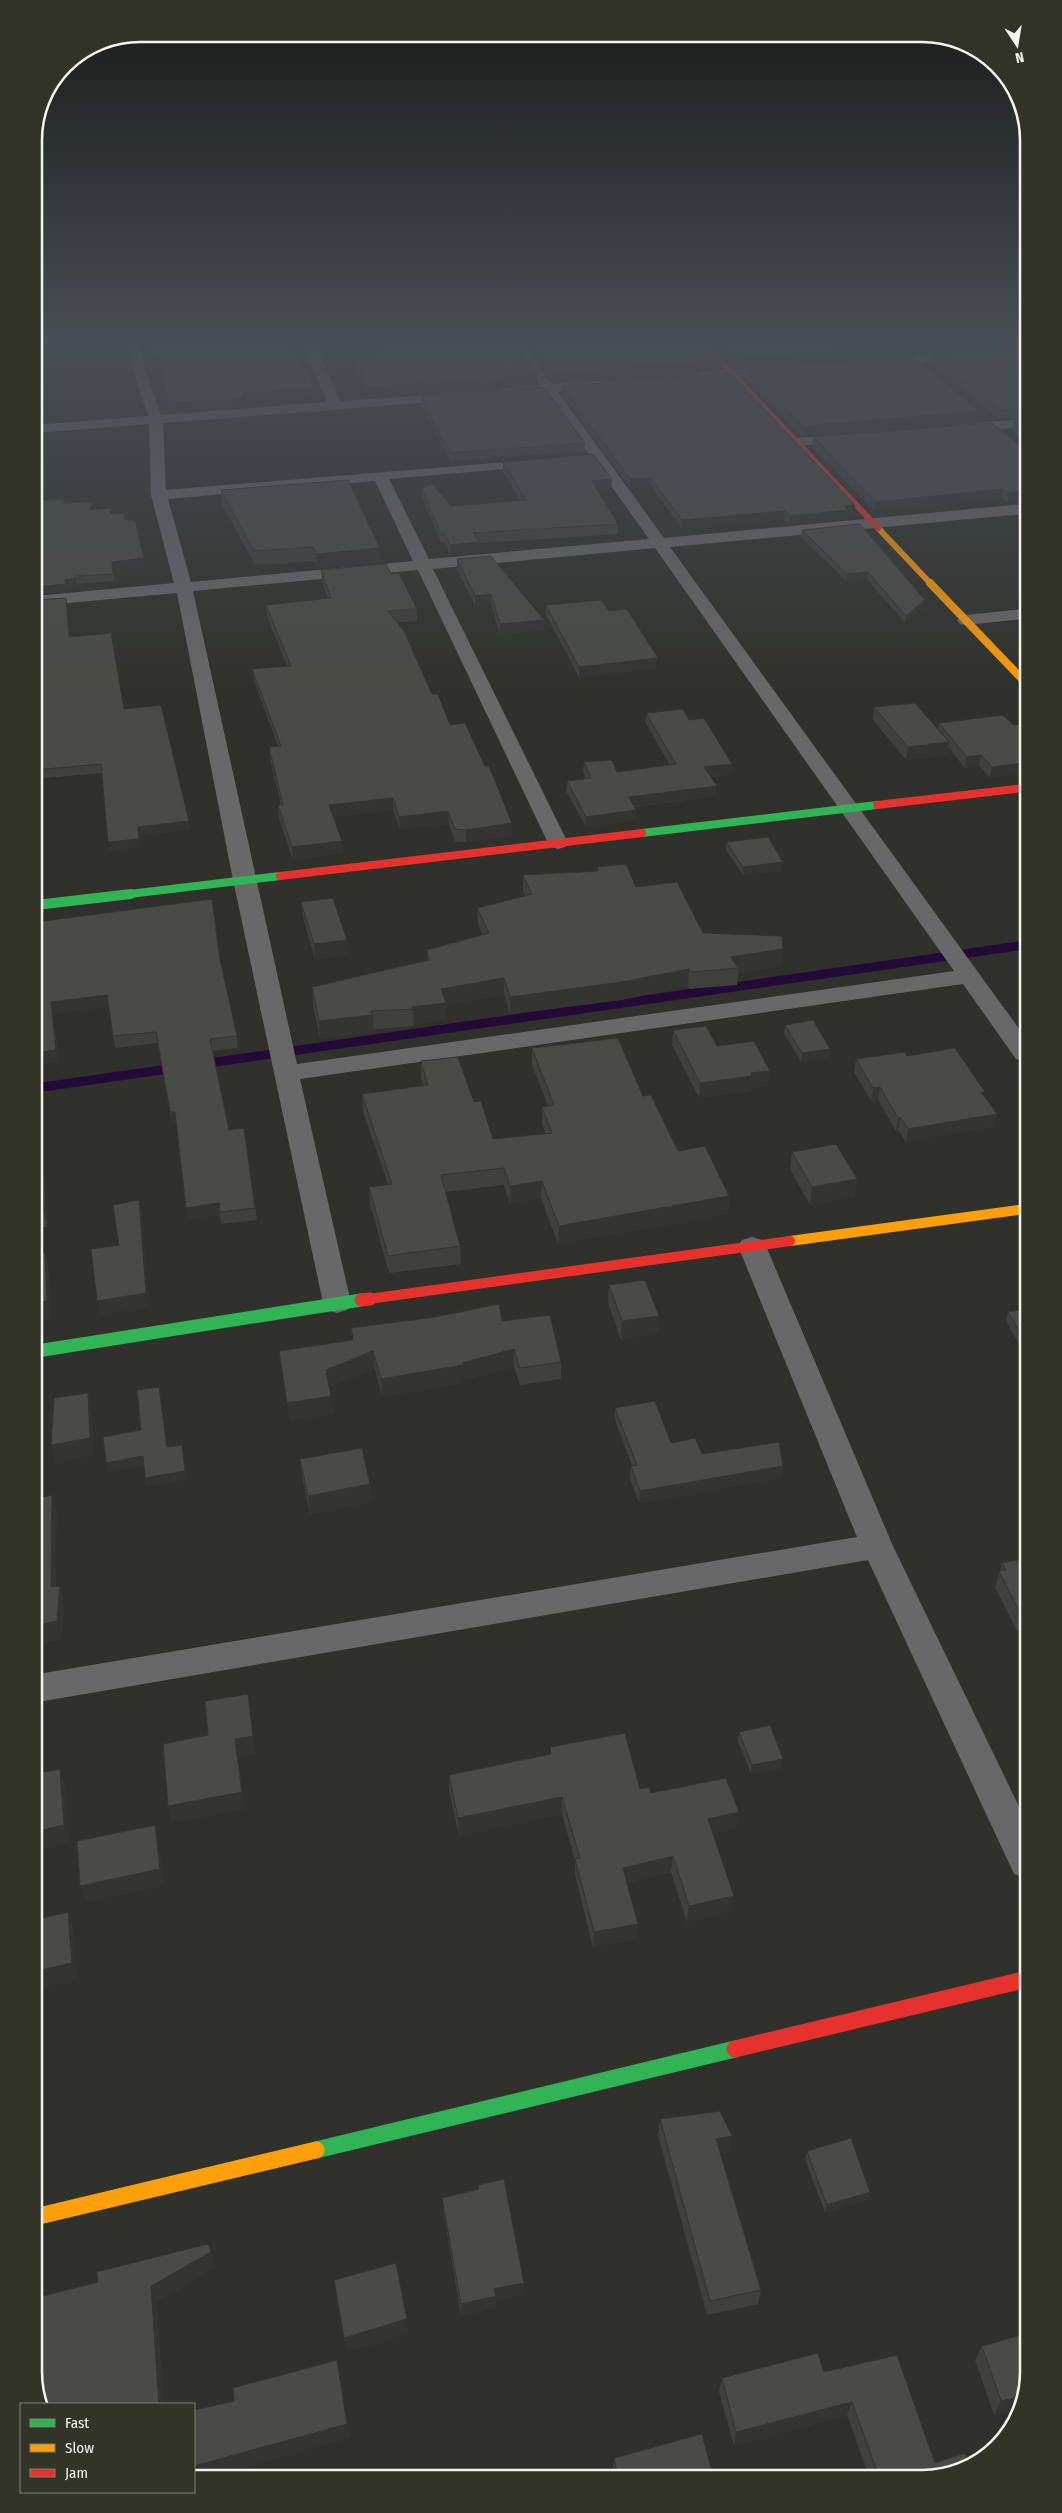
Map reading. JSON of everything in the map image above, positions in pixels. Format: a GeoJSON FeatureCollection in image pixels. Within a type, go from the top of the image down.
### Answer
{"type":"FeatureCollection","features":[{"type":"Feature","properties":{"kind":"street"},"geometry":{"type":"LineString","coordinates":[[158,461],[159,495],[184,588],[244,880],[337,1303]]}},
{"type":"Feature","properties":{"kind":"street"},"geometry":{"type":"LineString","coordinates":[[159,495],[544,461]]}},
{"type":"Feature","properties":{"kind":"street"},"geometry":{"type":"LineString","coordinates":[[601,461],[1020,1047]]}},
{"type":"Feature","properties":{"kind":"street"},"geometry":{"type":"LineString","coordinates":[[815,461],[1020,677]]}},
{"type":"Feature","properties":{"kind":"street"},"geometry":{"type":"LineString","coordinates":[[380,476],[558,843]]}},
{"type":"Feature","properties":{"kind":"street"},"geometry":{"type":"LineString","coordinates":[[43,600],[1020,509]]}},
{"type":"Feature","properties":{"kind":"street"},"geometry":{"type":"LineString","coordinates":[[966,620],[1020,614]]}},
{"type":"Feature","properties":{"kind":"street"},"geometry":{"type":"LineString","coordinates":[[43,903],[1020,788]]}},
{"type":"Feature","properties":{"kind":"street"},"geometry":{"type":"LineString","coordinates":[[287,1073],[968,976]]}},
{"type":"Feature","properties":{"kind":"street"},"geometry":{"type":"LineString","coordinates":[[42,1350],[337,1303],[1020,1211]]}},
{"type":"Feature","properties":{"kind":"street"},"geometry":{"type":"LineString","coordinates":[[752,1246],[877,1546],[1020,1847]]}},
{"type":"Feature","properties":{"kind":"street"},"geometry":{"type":"LineString","coordinates":[[42,1687],[877,1546]]}},
{"type":"Feature","properties":{"kind":"street"},"geometry":{"type":"LineString","coordinates":[[42,2215],[1020,1981]]}},
{"type":"Feature","properties":{"kind":"building"},"geometry":{"type":"Polygon","coordinates":[[[599,461],[612,479],[592,481],[618,524],[473,533],[480,542],[450,545],[444,532],[440,532],[422,489],[432,483],[451,506],[526,500],[503,462],[599,461]]]}},
{"type":"Feature","properties":{"kind":"building"},"geometry":{"type":"Polygon","coordinates":[[[617,461],[814,461],[855,505],[844,506],[848,510],[790,516],[785,511],[682,520],[651,478],[630,479],[617,461]]]}},
{"type":"Feature","properties":{"kind":"building"},"geometry":{"type":"Polygon","coordinates":[[[837,461],[1020,461],[1020,491],[1009,493],[1003,489],[876,502],[837,461]]]}},
{"type":"Feature","properties":{"kind":"building"},"geometry":{"type":"Polygon","coordinates":[[[348,480],[380,548],[316,554],[313,547],[254,551],[221,490],[348,480]]]}},
{"type":"Feature","properties":{"kind":"building"},"geometry":{"type":"Polygon","coordinates":[[[63,499],[64,503],[92,502],[90,510],[109,508],[111,514],[124,513],[125,520],[135,520],[144,558],[112,562],[113,574],[76,576],[76,578],[65,580],[65,584],[43,586],[43,500],[63,499]]]}},
{"type":"Feature","properties":{"kind":"building"},"geometry":{"type":"Polygon","coordinates":[[[860,524],[925,600],[906,616],[868,572],[847,574],[802,530],[860,524]]]}},
{"type":"Feature","properties":{"kind":"building"},"geometry":{"type":"Polygon","coordinates":[[[491,556],[544,620],[500,624],[491,594],[475,596],[457,559],[491,556]]]}},
{"type":"Feature","properties":{"kind":"building"},"geometry":{"type":"Polygon","coordinates":[[[386,564],[391,574],[399,573],[417,609],[388,611],[404,631],[432,694],[438,694],[450,725],[465,723],[485,766],[489,766],[512,823],[466,830],[455,829],[448,811],[399,817],[393,798],[329,805],[342,841],[292,847],[278,805],[283,805],[269,747],[281,746],[252,669],[291,666],[266,605],[331,598],[321,570],[386,564]]]}},
{"type":"Feature","properties":{"kind":"building"},"geometry":{"type":"Polygon","coordinates":[[[66,598],[69,637],[111,633],[124,709],[161,705],[189,821],[138,827],[139,839],[108,842],[101,764],[43,769],[43,599],[66,598]]]}},
{"type":"Feature","properties":{"kind":"building"},"geometry":{"type":"Polygon","coordinates":[[[601,600],[609,611],[627,609],[658,658],[579,667],[546,605],[601,600]]]}},
{"type":"Feature","properties":{"kind":"building"},"geometry":{"type":"Polygon","coordinates":[[[915,703],[949,742],[908,747],[874,707],[915,703]]]}},
{"type":"Feature","properties":{"kind":"building"},"geometry":{"type":"Polygon","coordinates":[[[683,709],[689,720],[704,718],[732,764],[704,767],[717,786],[629,797],[636,810],[586,817],[567,781],[591,778],[584,762],[612,760],[617,772],[676,764],[646,713],[683,709]]]}},
{"type":"Feature","properties":{"kind":"building"},"geometry":{"type":"Polygon","coordinates":[[[1003,715],[1013,725],[1020,724],[1020,764],[992,767],[981,755],[967,757],[939,723],[1003,715]]]}},
{"type":"Feature","properties":{"kind":"building"},"geometry":{"type":"Polygon","coordinates":[[[768,837],[783,862],[743,867],[726,842],[768,837]]]}},
{"type":"Feature","properties":{"kind":"building"},"geometry":{"type":"Polygon","coordinates":[[[626,864],[636,887],[677,882],[703,933],[782,936],[783,949],[731,957],[738,968],[691,972],[689,969],[622,982],[510,997],[504,978],[441,989],[446,1003],[412,1007],[413,1009],[371,1011],[373,1015],[319,1021],[312,987],[429,960],[427,950],[489,933],[477,908],[532,894],[523,875],[599,871],[597,867],[626,864]]]}},
{"type":"Feature","properties":{"kind":"building"},"geometry":{"type":"Polygon","coordinates":[[[333,898],[347,940],[314,944],[301,902],[333,898]]]}},
{"type":"Feature","properties":{"kind":"building"},"geometry":{"type":"Polygon","coordinates":[[[212,899],[220,959],[237,1036],[210,1039],[229,1130],[244,1128],[255,1208],[220,1212],[219,1203],[186,1208],[175,1112],[170,1112],[156,1032],[113,1036],[107,995],[51,1002],[56,1050],[43,1052],[43,921],[212,899]]]}},
{"type":"Feature","properties":{"kind":"building"},"geometry":{"type":"Polygon","coordinates":[[[813,1020],[830,1049],[802,1053],[785,1025],[813,1020]]]}},
{"type":"Feature","properties":{"kind":"building"},"geometry":{"type":"Polygon","coordinates":[[[706,1026],[717,1046],[754,1041],[770,1071],[751,1073],[752,1076],[700,1083],[673,1030],[706,1026]]]}},
{"type":"Feature","properties":{"kind":"building"},"geometry":{"type":"Polygon","coordinates":[[[618,1038],[643,1096],[651,1095],[678,1151],[705,1146],[729,1196],[559,1226],[542,1181],[510,1186],[504,1168],[441,1175],[460,1246],[388,1256],[369,1187],[392,1184],[362,1094],[428,1085],[421,1061],[458,1057],[474,1102],[481,1101],[493,1139],[552,1133],[542,1107],[554,1105],[532,1048],[618,1038]]]}},
{"type":"Feature","properties":{"kind":"building"},"geometry":{"type":"Polygon","coordinates":[[[955,1048],[985,1092],[981,1092],[997,1114],[908,1129],[900,1117],[898,1118],[880,1087],[873,1088],[856,1059],[905,1052],[907,1056],[955,1048]]]}},
{"type":"Feature","properties":{"kind":"building"},"geometry":{"type":"Polygon","coordinates":[[[836,1144],[857,1179],[812,1187],[792,1152],[836,1144]]]}},
{"type":"Feature","properties":{"kind":"building"},"geometry":{"type":"Polygon","coordinates":[[[139,1200],[146,1293],[97,1301],[91,1249],[119,1245],[113,1205],[139,1200]]]}},
{"type":"Feature","properties":{"kind":"building"},"geometry":{"type":"Polygon","coordinates":[[[43,1253],[45,1253],[47,1301],[42,1302],[43,1253]]]}},
{"type":"Feature","properties":{"kind":"building"},"geometry":{"type":"Polygon","coordinates":[[[645,1280],[659,1316],[622,1321],[609,1285],[645,1280]]]}},
{"type":"Feature","properties":{"kind":"building"},"geometry":{"type":"Polygon","coordinates":[[[499,1304],[502,1321],[550,1315],[561,1362],[520,1368],[514,1349],[462,1363],[463,1365],[381,1379],[373,1351],[326,1370],[331,1396],[287,1403],[279,1351],[353,1340],[351,1328],[435,1317],[499,1304]]]}},
{"type":"Feature","properties":{"kind":"building"},"geometry":{"type":"Polygon","coordinates":[[[1020,1310],[1020,1332],[1008,1312],[1020,1310]]]}},
{"type":"Feature","properties":{"kind":"building"},"geometry":{"type":"Polygon","coordinates":[[[159,1387],[167,1447],[182,1445],[185,1471],[145,1478],[143,1456],[106,1463],[103,1437],[141,1430],[137,1390],[159,1387]]]}},
{"type":"Feature","properties":{"kind":"building"},"geometry":{"type":"Polygon","coordinates":[[[88,1393],[90,1438],[51,1445],[54,1398],[88,1393]]]}},
{"type":"Feature","properties":{"kind":"building"},"geometry":{"type":"Polygon","coordinates":[[[655,1401],[671,1443],[695,1438],[702,1454],[779,1442],[783,1466],[640,1491],[631,1466],[637,1465],[615,1408],[655,1401]]]}},
{"type":"Feature","properties":{"kind":"building"},"geometry":{"type":"Polygon","coordinates":[[[362,1448],[370,1484],[308,1496],[300,1459],[362,1448]]]}},
{"type":"Feature","properties":{"kind":"building"},"geometry":{"type":"Polygon","coordinates":[[[52,1495],[51,1587],[60,1586],[57,1621],[42,1625],[42,1497],[52,1495]]]}},
{"type":"Feature","properties":{"kind":"building"},"geometry":{"type":"Polygon","coordinates":[[[1020,1559],[1020,1613],[999,1571],[1006,1570],[1002,1563],[1020,1559]]]}},
{"type":"Feature","properties":{"kind":"building"},"geometry":{"type":"Polygon","coordinates":[[[248,1694],[253,1736],[235,1739],[242,1792],[168,1806],[163,1744],[208,1735],[205,1701],[248,1694]]]}},
{"type":"Feature","properties":{"kind":"building"},"geometry":{"type":"Polygon","coordinates":[[[770,1725],[783,1759],[752,1765],[739,1732],[770,1725]]]}},
{"type":"Feature","properties":{"kind":"building"},"geometry":{"type":"Polygon","coordinates":[[[625,1733],[640,1789],[649,1787],[651,1793],[726,1778],[739,1812],[708,1819],[734,1896],[689,1906],[673,1856],[623,1868],[638,1924],[594,1932],[575,1859],[580,1858],[562,1797],[458,1818],[449,1775],[551,1754],[550,1747],[625,1733]]]}},
{"type":"Feature","properties":{"kind":"building"},"geometry":{"type":"Polygon","coordinates":[[[60,1769],[64,1825],[42,1830],[42,1772],[60,1769]]]}},
{"type":"Feature","properties":{"kind":"building"},"geometry":{"type":"Polygon","coordinates":[[[155,1825],[160,1869],[80,1886],[77,1841],[155,1825]]]}},
{"type":"Feature","properties":{"kind":"building"},"geometry":{"type":"Polygon","coordinates":[[[68,1912],[72,1963],[42,1970],[42,1918],[68,1912]]]}},
{"type":"Feature","properties":{"kind":"building"},"geometry":{"type":"Polygon","coordinates":[[[720,2111],[732,2136],[716,2139],[761,2290],[710,2301],[660,2119],[720,2111]]]}},
{"type":"Feature","properties":{"kind":"building"},"geometry":{"type":"Polygon","coordinates":[[[851,2138],[870,2192],[827,2205],[807,2151],[851,2138]]]}},
{"type":"Feature","properties":{"kind":"building"},"geometry":{"type":"Polygon","coordinates":[[[504,2179],[524,2283],[494,2289],[496,2296],[461,2304],[442,2198],[479,2189],[478,2185],[504,2179]]]}},
{"type":"Feature","properties":{"kind":"building"},"geometry":{"type":"Polygon","coordinates":[[[208,2244],[211,2252],[151,2286],[159,2403],[48,2403],[44,2392],[42,2373],[42,2296],[98,2282],[97,2272],[208,2244]]]}},
{"type":"Feature","properties":{"kind":"building"},"geometry":{"type":"Polygon","coordinates":[[[396,2263],[407,2319],[344,2338],[334,2280],[396,2263]]]}},
{"type":"Feature","properties":{"kind":"building"},"geometry":{"type":"Polygon","coordinates":[[[1020,2335],[1020,2373],[1016,2398],[1001,2401],[982,2346],[1020,2335]]]}},
{"type":"Feature","properties":{"kind":"building"},"geometry":{"type":"Polygon","coordinates":[[[818,2353],[824,2372],[897,2355],[935,2463],[965,2453],[968,2459],[935,2470],[877,2470],[852,2402],[736,2432],[722,2378],[818,2353]]]}},
{"type":"Feature","properties":{"kind":"building"},"geometry":{"type":"Polygon","coordinates":[[[337,2360],[347,2424],[195,2466],[195,2410],[234,2401],[233,2388],[337,2360]]]}},
{"type":"Feature","properties":{"kind":"building"},"geometry":{"type":"Polygon","coordinates":[[[702,2434],[712,2470],[617,2470],[614,2458],[702,2434]]]}},
{"type":"Feature","properties":{"kind":"waterway"},"geometry":{"type":"LineString","coordinates":[[202,1064],[1020,946]]}},
{"type":"Feature","properties":{"kind":"waterway"},"geometry":{"type":"LineString","coordinates":[[43,1087],[175,1068]]}},
{"type":"Feature","properties":{"kind":"traffic: fast"},"geometry":{"type":"LineString","coordinates":[[642,833],[877,805]]}},
{"type":"Feature","properties":{"kind":"traffic: fast"},"geometry":{"type":"LineString","coordinates":[[43,904],[280,876]]}},
{"type":"Feature","properties":{"kind":"traffic: fast"},"geometry":{"type":"LineString","coordinates":[[42,1350],[361,1300]]}},
{"type":"Feature","properties":{"kind":"traffic: fast"},"geometry":{"type":"LineString","coordinates":[[316,2150],[735,2049]]}},
{"type":"Feature","properties":{"kind":"traffic: slow"},"geometry":{"type":"LineString","coordinates":[[878,528],[1020,677]]}},
{"type":"Feature","properties":{"kind":"traffic: slow"},"geometry":{"type":"LineString","coordinates":[[790,1241],[1020,1210]]}},
{"type":"Feature","properties":{"kind":"traffic: slow"},"geometry":{"type":"LineString","coordinates":[[42,2215],[316,2150]]}},
{"type":"Feature","properties":{"kind":"traffic: jam"},"geometry":{"type":"LineString","coordinates":[[815,461],[878,528]]}},
{"type":"Feature","properties":{"kind":"traffic: jam"},"geometry":{"type":"LineString","coordinates":[[877,805],[1020,788]]}},
{"type":"Feature","properties":{"kind":"traffic: jam"},"geometry":{"type":"LineString","coordinates":[[280,876],[642,833]]}},
{"type":"Feature","properties":{"kind":"traffic: jam"},"geometry":{"type":"LineString","coordinates":[[361,1300],[790,1241]]}},
{"type":"Feature","properties":{"kind":"traffic: jam"},"geometry":{"type":"LineString","coordinates":[[735,2049],[1020,1981]]}}]}
